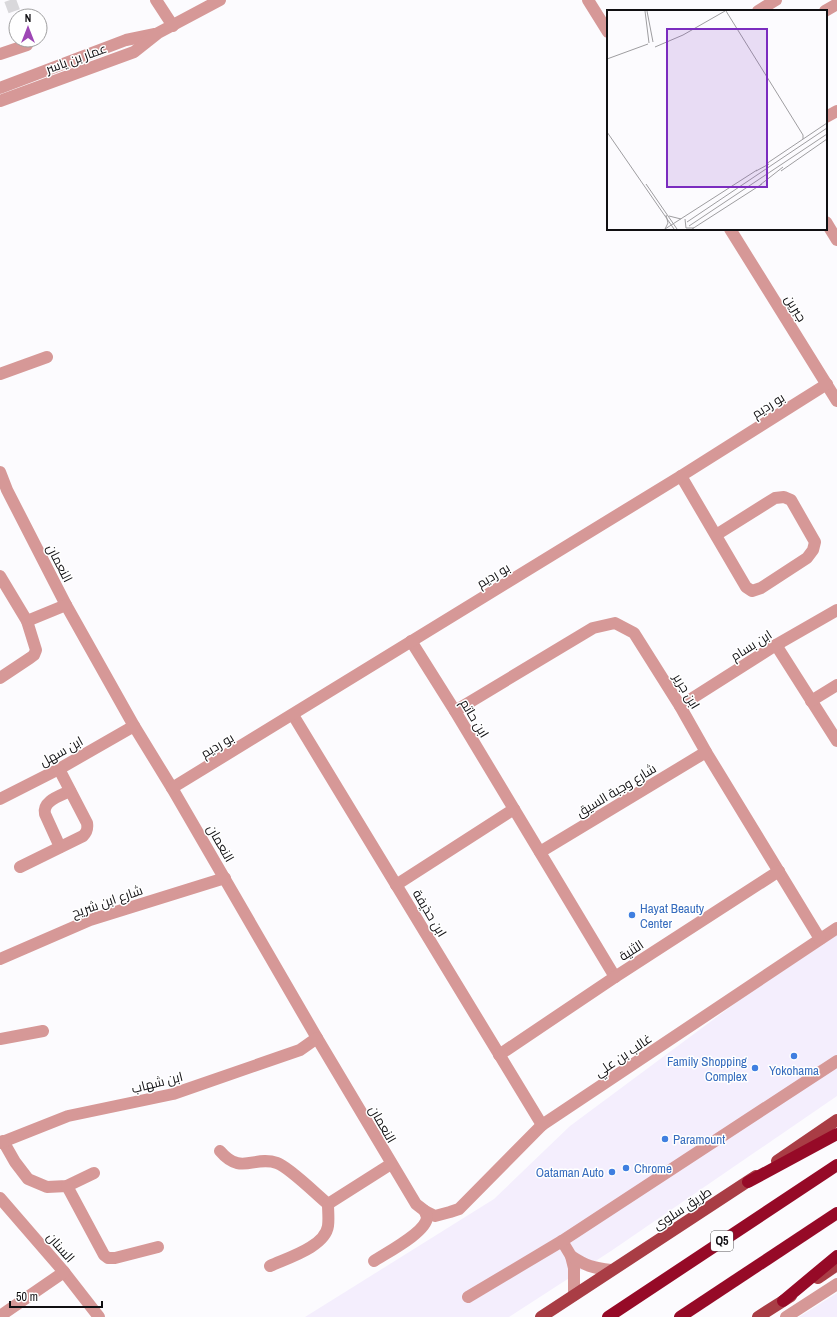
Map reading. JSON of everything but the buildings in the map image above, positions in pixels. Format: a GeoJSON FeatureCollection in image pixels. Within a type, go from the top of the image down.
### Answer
{"type":"FeatureCollection","features":[{"type":"Feature","properties":{"kind":"highway"},"geometry":{"type":"LineString","coordinates":[[748,1182],[837,1134]]}},
{"type":"Feature","properties":{"kind":"highway","name":"Q5"},"geometry":{"type":"LineString","coordinates":[[608,1317],[837,1165]]}},
{"type":"Feature","properties":{"kind":"highway"},"geometry":{"type":"LineString","coordinates":[[680,1317],[837,1213]]}},
{"type":"Feature","properties":{"kind":"highway"},"geometry":{"type":"LineString","coordinates":[[783,1301],[837,1256]]}},
{"type":"Feature","properties":{"kind":"main road","name":"طريق سلوى"},"geometry":{"type":"LineString","coordinates":[[541,1317],[748,1182],[837,1120]]}},
{"type":"Feature","properties":{"kind":"main road"},"geometry":{"type":"LineString","coordinates":[[758,1317],[837,1265]]}},
{"type":"Feature","properties":{"kind":"street"},"geometry":{"type":"LineString","coordinates":[[156,0],[173,26]]}},
{"type":"Feature","properties":{"kind":"street","name":"عمار بن ياسر"},"geometry":{"type":"LineString","coordinates":[[0,88],[126,40],[158,33],[220,0]]}},
{"type":"Feature","properties":{"kind":"street"},"geometry":{"type":"LineString","coordinates":[[588,0],[607,30]]}},
{"type":"Feature","properties":{"kind":"street"},"geometry":{"type":"LineString","coordinates":[[760,10],[776,0]]}},
{"type":"Feature","properties":{"kind":"street","name":"عمار بن ياسر"},"geometry":{"type":"LineString","coordinates":[[0,101],[134,52],[158,33]]}},
{"type":"Feature","properties":{"kind":"street"},"geometry":{"type":"LineString","coordinates":[[0,54],[18,48]]}},
{"type":"Feature","properties":{"kind":"street"},"geometry":{"type":"LineString","coordinates":[[827,116],[837,111]]}},
{"type":"Feature","properties":{"kind":"street"},"geometry":{"type":"LineString","coordinates":[[827,224],[837,240]]}},
{"type":"Feature","properties":{"kind":"street","name":"جبرين"},"geometry":{"type":"LineString","coordinates":[[731,230],[837,401]]}},
{"type":"Feature","properties":{"kind":"street"},"geometry":{"type":"LineString","coordinates":[[0,374],[47,357]]}},
{"type":"Feature","properties":{"kind":"street","name":"بو رديم"},"geometry":{"type":"LineString","coordinates":[[172,788],[682,476],[826,384]]}},
{"type":"Feature","properties":{"kind":"street","name":"النعمان"},"geometry":{"type":"LineString","coordinates":[[0,472],[4,492],[134,726],[225,878],[391,1164],[416,1204],[430,1214]]}},
{"type":"Feature","properties":{"kind":"street"},"geometry":{"type":"LineString","coordinates":[[682,476],[716,535],[746,587],[752,592],[761,588],[807,558],[813,550],[814,542],[791,500],[784,497],[776,498],[716,535]]}},
{"type":"Feature","properties":{"kind":"street"},"geometry":{"type":"LineString","coordinates":[[0,576],[27,621],[36,650],[34,655],[0,678]]}},
{"type":"Feature","properties":{"kind":"street"},"geometry":{"type":"LineString","coordinates":[[0,600],[11,595]]}},
{"type":"Feature","properties":{"kind":"street"},"geometry":{"type":"LineString","coordinates":[[27,621],[66,605]]}},
{"type":"Feature","properties":{"kind":"street","name":"ابن بسام"},"geometry":{"type":"LineString","coordinates":[[680,706],[776,645],[837,610]]}},
{"type":"Feature","properties":{"kind":"street","name":"ابن جرير"},"geometry":{"type":"LineString","coordinates":[[455,711],[593,628],[615,623],[634,633],[680,706],[706,752],[820,939]]}},
{"type":"Feature","properties":{"kind":"street","name":"ابن حاتم"},"geometry":{"type":"LineString","coordinates":[[411,641],[455,711],[615,977]]}},
{"type":"Feature","properties":{"kind":"street"},"geometry":{"type":"LineString","coordinates":[[776,645],[837,741]]}},
{"type":"Feature","properties":{"kind":"street"},"geometry":{"type":"LineString","coordinates":[[811,701],[837,685]]}},
{"type":"Feature","properties":{"kind":"street","name":"ابن حذيفة"},"geometry":{"type":"LineString","coordinates":[[293,715],[542,1125]]}},
{"type":"Feature","properties":{"kind":"street","name":"ابن سهل"},"geometry":{"type":"LineString","coordinates":[[0,799],[59,769],[134,726]]}},
{"type":"Feature","properties":{"kind":"street","name":"شارع وجبة السيق"},"geometry":{"type":"LineString","coordinates":[[540,852],[706,752]]}},
{"type":"Feature","properties":{"kind":"street"},"geometry":{"type":"LineString","coordinates":[[20,867],[83,836],[88,828],[87,823],[59,769]]}},
{"type":"Feature","properties":{"kind":"street"},"geometry":{"type":"LineString","coordinates":[[60,847],[44,814],[44,809],[45,805],[49,802],[70,791]]}},
{"type":"Feature","properties":{"kind":"street"},"geometry":{"type":"LineString","coordinates":[[396,885],[514,809]]}},
{"type":"Feature","properties":{"kind":"street","name":"الثنية"},"geometry":{"type":"LineString","coordinates":[[499,1055],[615,977],[779,871]]}},
{"type":"Feature","properties":{"kind":"street","name":"شارع ابن شريح"},"geometry":{"type":"LineString","coordinates":[[0,959],[90,920],[225,878]]}},
{"type":"Feature","properties":{"kind":"street","name":"غالب بن علي"},"geometry":{"type":"LineString","coordinates":[[430,1214],[450,1212],[459,1209],[542,1125],[837,928]]}},
{"type":"Feature","properties":{"kind":"street"},"geometry":{"type":"LineString","coordinates":[[0,1039],[43,1031]]}},
{"type":"Feature","properties":{"kind":"street","name":"ابن شهاب"},"geometry":{"type":"LineString","coordinates":[[2,1142],[68,1116],[173,1094],[300,1050],[317,1038]]}},
{"type":"Feature","properties":{"kind":"street"},"geometry":{"type":"LineString","coordinates":[[468,1297],[562,1241],[837,1061]]}},
{"type":"Feature","properties":{"kind":"street"},"geometry":{"type":"LineString","coordinates":[[2,1142],[28,1179],[47,1187],[67,1186],[94,1173]]}},
{"type":"Feature","properties":{"kind":"street"},"geometry":{"type":"LineString","coordinates":[[220,1151],[227,1160],[238,1164],[270,1161],[279,1163],[287,1168],[328,1204],[328,1227],[320,1241],[313,1246],[270,1266]]}},
{"type":"Feature","properties":{"kind":"street"},"geometry":{"type":"LineString","coordinates":[[328,1204],[391,1164]]}},
{"type":"Feature","properties":{"kind":"street"},"geometry":{"type":"LineString","coordinates":[[67,1186],[104,1255],[108,1258],[115,1258],[158,1247]]}},
{"type":"Feature","properties":{"kind":"street","name":"السنان"},"geometry":{"type":"LineString","coordinates":[[0,1198],[64,1272],[100,1317]]}},
{"type":"Feature","properties":{"kind":"street"},"geometry":{"type":"LineString","coordinates":[[374,1261],[418,1233],[430,1214]]}},
{"type":"Feature","properties":{"kind":"street"},"geometry":{"type":"LineString","coordinates":[[562,1241],[571,1256],[574,1268],[574,1295]]}},
{"type":"Feature","properties":{"kind":"street"},"geometry":{"type":"LineString","coordinates":[[571,1256],[591,1267],[611,1270]]}},
{"type":"Feature","properties":{"kind":"street"},"geometry":{"type":"LineString","coordinates":[[0,1316],[64,1272]]}},
{"type":"Feature","properties":{"kind":"street"},"geometry":{"type":"LineString","coordinates":[[786,1317],[837,1284]]}},
{"type":"Feature","properties":{"kind":"shaded area"},"geometry":{"type":"Polygon","coordinates":[[[837,934],[837,1096],[611,1251],[509,1317],[305,1317],[494,1199],[570,1126],[745,996],[837,934]]]}},
{"type":"Feature","properties":{"kind":"shaded area"},"geometry":{"type":"Polygon","coordinates":[[[837,1293],[837,1317],[799,1317],[837,1293]]]}},
{"type":"Feature","properties":{"kind":"tunnel"},"geometry":{"type":"LineString","coordinates":[[10,0],[13,8]]}},
{"type":"Feature","properties":{"kind":"place","name":"Hayat Beauty Center"},"geometry":{"type":"Point","coordinates":[632,915]}},
{"type":"Feature","properties":{"kind":"place","name":"Yokohama"},"geometry":{"type":"Point","coordinates":[794,1056]}},
{"type":"Feature","properties":{"kind":"place","name":"Family Shopping Complex"},"geometry":{"type":"Point","coordinates":[755,1068]}},
{"type":"Feature","properties":{"kind":"place","name":"Paramount"},"geometry":{"type":"Point","coordinates":[665,1139]}},
{"type":"Feature","properties":{"kind":"place","name":"Chrome"},"geometry":{"type":"Point","coordinates":[626,1168]}},
{"type":"Feature","properties":{"kind":"place","name":"Oataman Auto"},"geometry":{"type":"Point","coordinates":[612,1172]}}]}
